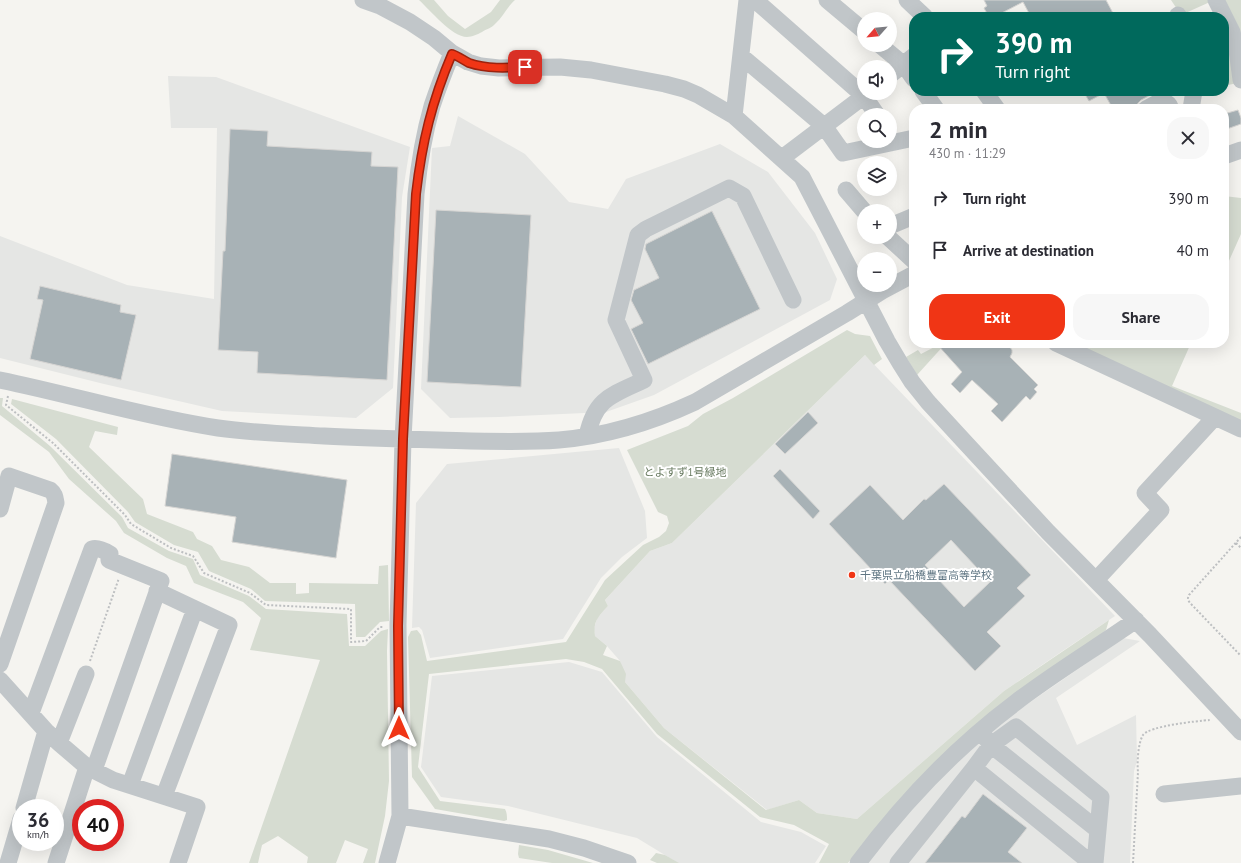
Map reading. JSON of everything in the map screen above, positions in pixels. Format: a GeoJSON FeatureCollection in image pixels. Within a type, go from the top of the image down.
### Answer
{"type":"FeatureCollection","features":[{"type":"Feature","properties":{"kind":"street"},"geometry":{"type":"LineString","coordinates":[[363,0],[380,6],[410,22],[434,38],[452,54],[468,62],[493,68],[560,67],[591,70],[665,84],[684,89],[698,95],[734,116],[802,176],[866,301],[900,363],[928,402],[1048,532],[1136,620],[1241,732]]}},
{"type":"Feature","properties":{"kind":"street"},"geometry":{"type":"LineString","coordinates":[[734,116],[747,0]]}},
{"type":"Feature","properties":{"kind":"street"},"geometry":{"type":"LineString","coordinates":[[755,0],[857,86]]}},
{"type":"Feature","properties":{"kind":"street"},"geometry":{"type":"LineString","coordinates":[[827,0],[857,25]]}},
{"type":"Feature","properties":{"kind":"street"},"geometry":{"type":"LineString","coordinates":[[907,0],[920,12]]}},
{"type":"Feature","properties":{"kind":"street"},"geometry":{"type":"LineString","coordinates":[[1216,0],[1222,12]]}},
{"type":"Feature","properties":{"kind":"street"},"geometry":{"type":"LineString","coordinates":[[1229,26],[1237,50],[1241,80]]}},
{"type":"Feature","properties":{"kind":"street"},"geometry":{"type":"LineString","coordinates":[[894,52],[909,60],[897,69]]}},
{"type":"Feature","properties":{"kind":"street"},"geometry":{"type":"LineString","coordinates":[[387,863],[400,816],[398,626],[403,439],[416,194],[419,163],[425,134],[433,105],[452,54]]}},
{"type":"Feature","properties":{"kind":"street"},"geometry":{"type":"LineString","coordinates":[[741,56],[824,126],[843,153],[860,148]]}},
{"type":"Feature","properties":{"kind":"street"},"geometry":{"type":"LineString","coordinates":[[988,96],[994,104]]}},
{"type":"Feature","properties":{"kind":"street"},"geometry":{"type":"LineString","coordinates":[[782,158],[858,100]]}},
{"type":"Feature","properties":{"kind":"street"},"geometry":{"type":"LineString","coordinates":[[1155,104],[1164,101],[1168,104]]}},
{"type":"Feature","properties":{"kind":"street"},"geometry":{"type":"LineString","coordinates":[[897,138],[909,138]]}},
{"type":"Feature","properties":{"kind":"street"},"geometry":{"type":"LineString","coordinates":[[1229,154],[1241,150]]}},
{"type":"Feature","properties":{"kind":"street"},"geometry":{"type":"LineString","coordinates":[[588,436],[590,425],[597,409],[609,397],[644,380],[616,320],[638,235],[646,228],[729,188],[743,196],[793,300]]}},
{"type":"Feature","properties":{"kind":"street"},"geometry":{"type":"LineString","coordinates":[[846,190],[858,204]]}},
{"type":"Feature","properties":{"kind":"street"},"geometry":{"type":"LineString","coordinates":[[897,223],[909,218]]}},
{"type":"Feature","properties":{"kind":"street"},"geometry":{"type":"LineString","coordinates":[[896,244],[909,256]]}},
{"type":"Feature","properties":{"kind":"street"},"geometry":{"type":"LineString","coordinates":[[0,380],[170,420],[267,434],[403,439],[558,440],[612,432],[635,426],[672,413],[695,402],[909,277]]}},
{"type":"Feature","properties":{"kind":"street"},"geometry":{"type":"LineString","coordinates":[[1067,348],[1241,429]]}},
{"type":"Feature","properties":{"kind":"street"},"geometry":{"type":"LineString","coordinates":[[1096,580],[1161,510],[1145,493],[1215,417]]}},
{"type":"Feature","properties":{"kind":"street"},"geometry":{"type":"LineString","coordinates":[[0,509],[9,476],[50,490],[54,493],[56,498],[56,502],[0,664]]}},
{"type":"Feature","properties":{"kind":"street"},"geometry":{"type":"LineString","coordinates":[[31,714],[92,549],[95,548],[104,550],[110,554],[109,560],[161,581],[56,863]]}},
{"type":"Feature","properties":{"kind":"street"},"geometry":{"type":"LineString","coordinates":[[157,591],[229,625],[164,796]]}},
{"type":"Feature","properties":{"kind":"street"},"geometry":{"type":"LineString","coordinates":[[130,786],[194,608]]}},
{"type":"Feature","properties":{"kind":"street"},"geometry":{"type":"LineString","coordinates":[[858,863],[910,799],[949,758],[1014,703],[1071,662],[1136,620]]}},
{"type":"Feature","properties":{"kind":"street"},"geometry":{"type":"LineString","coordinates":[[59,743],[86,674]]}},
{"type":"Feature","properties":{"kind":"street"},"geometry":{"type":"LineString","coordinates":[[0,680],[46,731],[91,768],[113,780],[197,807],[178,863]]}},
{"type":"Feature","properties":{"kind":"street"},"geometry":{"type":"LineString","coordinates":[[898,863],[992,745],[1016,728],[1101,797],[1095,863]]}},
{"type":"Feature","properties":{"kind":"street"},"geometry":{"type":"LineString","coordinates":[[27,799],[46,731]]}},
{"type":"Feature","properties":{"kind":"street"},"geometry":{"type":"LineString","coordinates":[[980,731],[992,745],[1098,830]]}},
{"type":"Feature","properties":{"kind":"street"},"geometry":{"type":"LineString","coordinates":[[974,768],[1091,863]]}},
{"type":"Feature","properties":{"kind":"street"},"geometry":{"type":"LineString","coordinates":[[1164,794],[1241,786]]}},
{"type":"Feature","properties":{"kind":"street"},"geometry":{"type":"LineString","coordinates":[[400,816],[549,839],[584,848],[628,863]]}},
{"type":"Feature","properties":{"kind":"street"},"geometry":{"type":"LineString","coordinates":[[8,863],[12,849]]}},
{"type":"Feature","properties":{"kind":"path"},"geometry":{"type":"LineString","coordinates":[[8,395],[6,405],[53,443],[125,515],[132,524],[171,548],[193,556],[204,573],[250,593],[266,605],[351,608],[351,642],[366,641],[380,627],[386,627]]}},
{"type":"Feature","properties":{"kind":"path"},"geometry":{"type":"LineString","coordinates":[[1241,537],[1187,598],[1241,656]]}},
{"type":"Feature","properties":{"kind":"path"},"geometry":{"type":"LineString","coordinates":[[1236,543],[1241,548]]}},
{"type":"Feature","properties":{"kind":"path"},"geometry":{"type":"LineString","coordinates":[[86,674],[124,566]]}},
{"type":"Feature","properties":{"kind":"path"},"geometry":{"type":"LineString","coordinates":[[1133,863],[1138,772],[1137,760],[1143,734],[1150,730],[1185,722],[1228,718]]}},
{"type":"Feature","properties":{"kind":"shaded area"},"geometry":{"type":"Polygon","coordinates":[[[168,76],[216,77],[410,147],[402,197],[393,388],[356,418],[222,411],[0,358],[0,236],[127,285],[214,299],[217,128],[171,128],[168,76]]]}},
{"type":"Feature","properties":{"kind":"shaded area"},"geometry":{"type":"Polygon","coordinates":[[[458,116],[525,154],[569,202],[608,209],[626,179],[720,144],[768,172],[815,233],[837,279],[830,300],[654,395],[606,412],[450,418],[421,389],[432,148],[450,146],[458,116]]]}},
{"type":"Feature","properties":{"kind":"shaded area","name":"千葉県立船橋豊富高等学校"},"geometry":{"type":"Polygon","coordinates":[[[865,355],[1115,616],[1004,691],[857,819],[817,813],[799,800],[767,810],[664,728],[625,682],[620,661],[607,646],[595,636],[594,629],[597,618],[608,606],[605,600],[650,551],[672,543],[865,355]]]}},
{"type":"Feature","properties":{"kind":"shaded area"},"geometry":{"type":"Polygon","coordinates":[[[619,448],[645,511],[647,538],[622,557],[601,578],[563,639],[430,658],[422,630],[419,627],[412,628],[416,503],[447,464],[619,448]]]}},
{"type":"Feature","properties":{"kind":"shaded area"},"geometry":{"type":"Polygon","coordinates":[[[1123,638],[1140,641],[1056,698],[1077,745],[1136,715],[1137,761],[1134,771],[1130,863],[866,863],[915,803],[990,730],[1123,638]]]}},
{"type":"Feature","properties":{"kind":"shaded area"},"geometry":{"type":"Polygon","coordinates":[[[569,662],[602,672],[657,737],[761,822],[801,832],[826,846],[815,863],[678,863],[637,838],[508,806],[441,797],[421,767],[432,676],[569,662]]]}},
{"type":"Feature","properties":{"kind":"green space"},"geometry":{"type":"Polygon","coordinates":[[[419,0],[434,0],[448,16],[465,29],[491,12],[500,0],[515,0],[492,27],[467,37],[461,36],[448,28],[419,0]]]}},
{"type":"Feature","properties":{"kind":"green space"},"geometry":{"type":"Polygon","coordinates":[[[1171,0],[1211,0],[1210,2],[1188,12],[1179,12],[1171,0]]]}},
{"type":"Feature","properties":{"kind":"green space"},"geometry":{"type":"Polygon","coordinates":[[[1219,0],[1241,0],[1241,50],[1229,23],[1229,12],[1224,12],[1219,0]]]}},
{"type":"Feature","properties":{"kind":"green space"},"geometry":{"type":"Polygon","coordinates":[[[1234,52],[1237,83],[1229,85],[1229,54],[1234,52]]]}},
{"type":"Feature","properties":{"kind":"green space"},"geometry":{"type":"Polygon","coordinates":[[[1229,197],[1241,198],[1241,234],[1229,261],[1229,197]]]}},
{"type":"Feature","properties":{"kind":"green space","name":"とよすず1号緑地"},"geometry":{"type":"Polygon","coordinates":[[[847,330],[855,334],[870,336],[882,359],[874,365],[865,355],[672,543],[650,551],[605,600],[608,606],[601,613],[595,627],[595,636],[607,646],[603,655],[620,661],[626,674],[625,682],[664,728],[766,810],[799,800],[817,813],[857,819],[1004,691],[1109,620],[1106,630],[880,825],[848,863],[819,863],[829,844],[794,825],[760,817],[657,734],[602,669],[584,662],[566,659],[429,674],[418,767],[440,801],[505,809],[507,813],[507,820],[504,821],[435,809],[412,777],[408,637],[411,631],[417,630],[421,635],[427,661],[566,642],[605,580],[643,545],[659,537],[666,531],[669,523],[667,516],[658,512],[627,450],[688,426],[703,414],[733,398],[847,330]]]}},
{"type":"Feature","properties":{"kind":"green space"},"geometry":{"type":"Polygon","coordinates":[[[932,348],[941,348],[917,375],[906,357],[918,350],[921,354],[932,348]]]}},
{"type":"Feature","properties":{"kind":"green space"},"geometry":{"type":"Polygon","coordinates":[[[1078,348],[1189,348],[1172,386],[1241,413],[1241,426],[1078,348]]]}},
{"type":"Feature","properties":{"kind":"green space"},"geometry":{"type":"Polygon","coordinates":[[[0,398],[3,398],[2,406],[50,446],[122,517],[128,528],[169,551],[193,559],[200,575],[249,596],[266,609],[347,614],[349,646],[365,646],[381,631],[388,629],[389,781],[385,816],[375,863],[363,863],[368,849],[345,840],[336,863],[307,863],[308,857],[278,836],[262,845],[258,863],[249,863],[320,660],[250,650],[261,618],[243,602],[194,583],[186,566],[167,558],[124,533],[116,521],[69,479],[49,452],[0,415],[0,398]]]}},
{"type":"Feature","properties":{"kind":"green space"},"geometry":{"type":"Polygon","coordinates":[[[12,399],[118,427],[117,435],[95,431],[89,447],[143,499],[147,514],[193,532],[197,539],[212,546],[221,560],[249,567],[270,583],[296,583],[296,594],[309,593],[309,583],[378,584],[379,566],[388,565],[389,621],[380,622],[365,637],[356,637],[355,604],[265,601],[251,589],[209,571],[198,552],[174,545],[135,522],[128,512],[56,439],[11,404],[12,399]]]}},
{"type":"Feature","properties":{"kind":"green space"},"geometry":{"type":"Polygon","coordinates":[[[519,845],[548,850],[593,863],[552,863],[519,858],[519,845]]]}},
{"type":"Feature","properties":{"kind":"green space"},"geometry":{"type":"Polygon","coordinates":[[[656,853],[665,855],[679,863],[657,863],[650,860],[656,853]]]}},
{"type":"Feature","properties":{"kind":"building"},"geometry":{"type":"Polygon","coordinates":[[[984,0],[1106,0],[1112,12],[1028,12],[1023,2],[1004,12],[986,12],[984,8],[987,6],[984,0]]]}},
{"type":"Feature","properties":{"kind":"building"},"geometry":{"type":"Polygon","coordinates":[[[1086,96],[1098,96],[1089,101],[1086,96]]]}},
{"type":"Feature","properties":{"kind":"building"},"geometry":{"type":"Polygon","coordinates":[[[1106,96],[1148,96],[1138,104],[1110,104],[1106,96]]]}},
{"type":"Feature","properties":{"kind":"building"},"geometry":{"type":"Polygon","coordinates":[[[1238,110],[1241,118],[1241,124],[1229,128],[1229,113],[1238,110]]]}},
{"type":"Feature","properties":{"kind":"building"},"geometry":{"type":"Polygon","coordinates":[[[230,129],[268,131],[267,146],[372,152],[371,166],[398,167],[387,380],[257,373],[258,352],[218,350],[223,251],[225,251],[230,129]]]}},
{"type":"Feature","properties":{"kind":"building"},"geometry":{"type":"Polygon","coordinates":[[[436,210],[531,215],[521,387],[427,382],[436,210]]]}},
{"type":"Feature","properties":{"kind":"building"},"geometry":{"type":"Polygon","coordinates":[[[712,211],[760,309],[648,364],[631,329],[643,323],[631,300],[634,290],[659,278],[645,249],[646,244],[712,211]]]}},
{"type":"Feature","properties":{"kind":"building"},"geometry":{"type":"Polygon","coordinates":[[[40,286],[121,305],[120,312],[136,315],[121,380],[30,359],[43,300],[37,299],[40,286]]]}},
{"type":"Feature","properties":{"kind":"building"},"geometry":{"type":"Polygon","coordinates":[[[940,348],[1011,348],[1012,353],[1010,357],[1038,385],[1034,389],[1037,392],[1030,400],[1026,396],[1002,422],[991,411],[998,404],[972,380],[960,393],[951,384],[962,372],[940,348]]]}},
{"type":"Feature","properties":{"kind":"building"},"geometry":{"type":"Polygon","coordinates":[[[808,412],[818,423],[785,454],[775,444],[808,412]]]}},
{"type":"Feature","properties":{"kind":"building"},"geometry":{"type":"Polygon","coordinates":[[[172,454],[347,480],[336,558],[232,542],[236,517],[165,506],[172,454]]]}},
{"type":"Feature","properties":{"kind":"building"},"geometry":{"type":"Polygon","coordinates":[[[780,469],[820,511],[813,519],[773,476],[780,469]]]}},
{"type":"Feature","properties":{"kind":"building"},"geometry":{"type":"Polygon","coordinates":[[[944,484],[1031,575],[1017,588],[1025,596],[987,632],[1001,646],[975,671],[889,580],[885,584],[829,524],[870,485],[903,520],[924,499],[926,500],[944,484]],[[951,540],[925,565],[964,607],[990,582],[951,540]]]}},
{"type":"Feature","properties":{"kind":"building"},"geometry":{"type":"Polygon","coordinates":[[[983,794],[1027,828],[1008,852],[1022,863],[925,863],[962,816],[965,818],[983,794]]]}},
{"type":"Feature","properties":{"kind":"place","name":"千葉県立船橋豊富高等学校"},"geometry":{"type":"Point","coordinates":[852,575]}},
{"type":"Feature","properties":{"kind":"route"},"geometry":{"type":"LineString","coordinates":[[399,728],[398,626],[403,439],[416,194],[419,163],[433,105],[452,54],[468,62],[481,66],[499,68],[525,67]]}}]}
